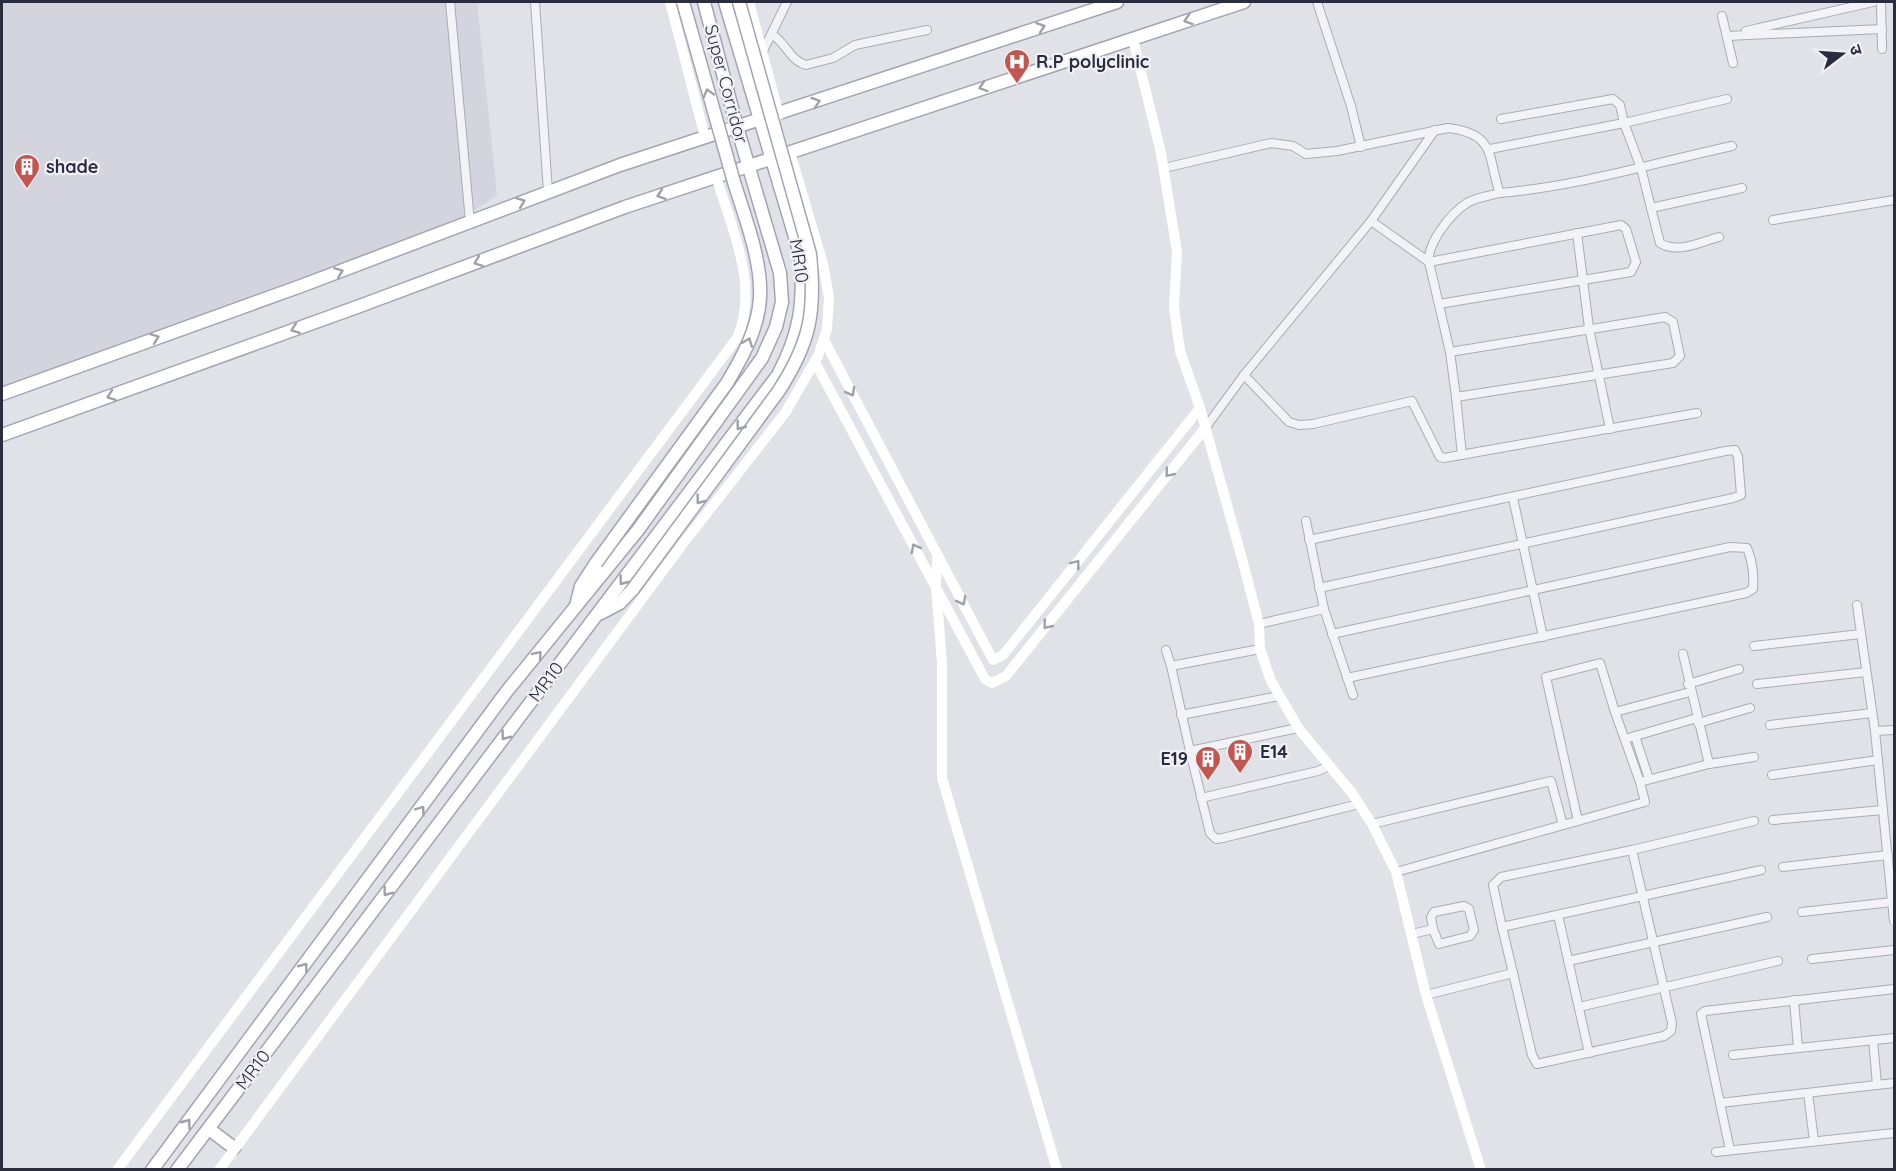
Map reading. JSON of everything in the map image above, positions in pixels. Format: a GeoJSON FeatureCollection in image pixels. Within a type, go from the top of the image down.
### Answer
{"type":"FeatureCollection","features":[{"type":"Feature","properties":{"kind":"main road"},"geometry":{"type":"LineString","coordinates":[[575,610],[581,586],[596,563],[727,383],[744,354],[755,325],[760,298],[758,269],[683,2]]}},
{"type":"Feature","properties":{"kind":"main road","name":"Super Corridor"},"geometry":{"type":"LineString","coordinates":[[704,2],[748,166]]}},
{"type":"Feature","properties":{"kind":"main road","name":"Super Corridor"},"geometry":{"type":"LineString","coordinates":[[725,2],[772,158]]}},
{"type":"Feature","properties":{"kind":"main road"},"geometry":{"type":"LineString","coordinates":[[598,614],[620,603],[633,588],[778,393],[799,360],[807,339],[813,284],[810,254],[739,2]]}},
{"type":"Feature","properties":{"kind":"main road"},"geometry":{"type":"LineString","coordinates":[[2,394],[548,192],[705,137],[779,115],[1117,2]]}},
{"type":"Feature","properties":{"kind":"main road"},"geometry":{"type":"LineString","coordinates":[[2,435],[716,176],[1244,2]]}},
{"type":"Feature","properties":{"kind":"main road","name":"MR10"},"geometry":{"type":"LineString","coordinates":[[177,1170],[778,375],[793,346],[804,295],[801,257],[772,158]]}},
{"type":"Feature","properties":{"kind":"main road","name":"MR10"},"geometry":{"type":"LineString","coordinates":[[152,1170],[507,692],[575,610],[704,441],[762,358],[776,327],[782,302],[780,273],[748,166]]}},
{"type":"Feature","properties":{"kind":"main road"},"geometry":{"type":"LineString","coordinates":[[209,1129],[234,1148]]}},
{"type":"Feature","properties":{"kind":"street"},"geometry":{"type":"LineString","coordinates":[[450,2],[470,222]]}},
{"type":"Feature","properties":{"kind":"street"},"geometry":{"type":"LineString","coordinates":[[535,2],[548,192]]}},
{"type":"Feature","properties":{"kind":"street"},"geometry":{"type":"LineString","coordinates":[[670,2],[705,137]]}},
{"type":"Feature","properties":{"kind":"street"},"geometry":{"type":"LineString","coordinates":[[749,2],[779,115]]}},
{"type":"Feature","properties":{"kind":"street"},"geometry":{"type":"LineString","coordinates":[[762,53],[773,35],[787,2]]}},
{"type":"Feature","properties":{"kind":"street"},"geometry":{"type":"LineString","coordinates":[[1317,2],[1351,106],[1360,147]]}},
{"type":"Feature","properties":{"kind":"street"},"geometry":{"type":"LineString","coordinates":[[1727,36],[1873,2]]}},
{"type":"Feature","properties":{"kind":"street"},"geometry":{"type":"LineString","coordinates":[[1881,2],[1882,50]]}},
{"type":"Feature","properties":{"kind":"street"},"geometry":{"type":"LineString","coordinates":[[1722,16],[1734,63]]}},
{"type":"Feature","properties":{"kind":"street"},"geometry":{"type":"LineString","coordinates":[[1727,36],[1882,29]]}},
{"type":"Feature","properties":{"kind":"street"},"geometry":{"type":"LineString","coordinates":[[773,35],[785,43],[793,58],[806,65],[833,58],[855,45],[927,30]]}},
{"type":"Feature","properties":{"kind":"street"},"geometry":{"type":"LineString","coordinates":[[1133,39],[1164,168],[1178,252],[1174,307],[1180,351],[1206,427],[1259,624],[1260,648],[1270,681],[1298,728],[1359,804],[1372,824],[1396,872],[1425,995],[1481,1170]]}},
{"type":"Feature","properties":{"kind":"street"},"geometry":{"type":"LineString","coordinates":[[1501,119],[1613,99],[1620,105],[1624,123],[1641,168],[1660,243],[1667,248],[1687,247],[1719,237]]}},
{"type":"Feature","properties":{"kind":"street"},"geometry":{"type":"LineString","coordinates":[[1490,148],[1624,123],[1728,99]]}},
{"type":"Feature","properties":{"kind":"street"},"geometry":{"type":"LineString","coordinates":[[1164,168],[1271,143],[1293,146],[1306,154],[1360,147],[1435,130],[1466,130],[1490,148],[1500,194]]}},
{"type":"Feature","properties":{"kind":"street"},"geometry":{"type":"LineString","coordinates":[[814,362],[985,679],[992,683],[1006,676],[1206,427],[1244,375],[1371,221],[1435,130]]}},
{"type":"Feature","properties":{"kind":"street"},"geometry":{"type":"LineString","coordinates":[[1462,455],[1450,352],[1428,253],[1431,244],[1454,214],[1473,200],[1570,184],[1732,146]]}},
{"type":"Feature","properties":{"kind":"street"},"geometry":{"type":"LineString","coordinates":[[219,1170],[682,545],[785,413],[814,362],[827,329],[829,297],[823,264],[790,152]]}},
{"type":"Feature","properties":{"kind":"street"},"geometry":{"type":"LineString","coordinates":[[117,1170],[737,338],[746,310],[746,281],[716,176]]}},
{"type":"Feature","properties":{"kind":"street"},"geometry":{"type":"LineString","coordinates":[[1651,208],[1742,188]]}},
{"type":"Feature","properties":{"kind":"street"},"geometry":{"type":"LineString","coordinates":[[1773,220],[1894,200]]}},
{"type":"Feature","properties":{"kind":"street"},"geometry":{"type":"LineString","coordinates":[[1371,221],[1430,262],[1621,225],[1626,229],[1636,262],[1631,272],[1439,304]]}},
{"type":"Feature","properties":{"kind":"street"},"geometry":{"type":"LineString","coordinates":[[1577,233],[1589,327],[1610,429]]}},
{"type":"Feature","properties":{"kind":"street"},"geometry":{"type":"LineString","coordinates":[[1450,352],[1589,327],[1665,317],[1673,322],[1680,356],[1672,363],[1456,397]]}},
{"type":"Feature","properties":{"kind":"street"},"geometry":{"type":"LineString","coordinates":[[824,340],[993,660],[1003,656],[1200,408]]}},
{"type":"Feature","properties":{"kind":"street"},"geometry":{"type":"LineString","coordinates":[[1244,375],[1289,422],[1299,425],[1313,424],[1412,401],[1440,457],[1697,413]]}},
{"type":"Feature","properties":{"kind":"street"},"geometry":{"type":"LineString","coordinates":[[1309,540],[1725,451],[1735,450],[1738,457],[1741,495],[1733,498],[1319,588]]}},
{"type":"Feature","properties":{"kind":"street"},"geometry":{"type":"LineString","coordinates":[[1513,498],[1543,637]]}},
{"type":"Feature","properties":{"kind":"street"},"geometry":{"type":"LineString","coordinates":[[1306,521],[1324,609],[1353,695]]}},
{"type":"Feature","properties":{"kind":"street"},"geometry":{"type":"LineString","coordinates":[[1332,634],[1730,547],[1747,548],[1750,555],[1754,581],[1752,589],[1746,592],[1347,678]]}},
{"type":"Feature","properties":{"kind":"street"},"geometry":{"type":"LineString","coordinates":[[937,554],[936,587],[942,663],[942,778],[1058,1170]]}},
{"type":"Feature","properties":{"kind":"street"},"geometry":{"type":"LineString","coordinates":[[1857,605],[1875,731],[1894,920]]}},
{"type":"Feature","properties":{"kind":"street"},"geometry":{"type":"LineString","coordinates":[[1259,624],[1324,609]]}},
{"type":"Feature","properties":{"kind":"street"},"geometry":{"type":"LineString","coordinates":[[1754,646],[1861,634]]}},
{"type":"Feature","properties":{"kind":"street"},"geometry":{"type":"LineString","coordinates":[[1171,666],[1260,648]]}},
{"type":"Feature","properties":{"kind":"street"},"geometry":{"type":"LineString","coordinates":[[1166,650],[1210,833],[1216,839],[1359,804]]}},
{"type":"Feature","properties":{"kind":"street"},"geometry":{"type":"LineString","coordinates":[[1683,654],[1689,688],[1709,764]]}},
{"type":"Feature","properties":{"kind":"street"},"geometry":{"type":"LineString","coordinates":[[1396,872],[1578,821],[1645,801],[1600,663],[1546,677],[1578,821]]}},
{"type":"Feature","properties":{"kind":"street"},"geometry":{"type":"LineString","coordinates":[[1616,712],[1739,669]]}},
{"type":"Feature","properties":{"kind":"street"},"geometry":{"type":"LineString","coordinates":[[1757,684],[1866,672]]}},
{"type":"Feature","properties":{"kind":"street"},"geometry":{"type":"LineString","coordinates":[[1181,715],[1279,696]]}},
{"type":"Feature","properties":{"kind":"street"},"geometry":{"type":"LineString","coordinates":[[1625,739],[1750,708]]}},
{"type":"Feature","properties":{"kind":"street"},"geometry":{"type":"LineString","coordinates":[[1770,725],[1872,713]]}},
{"type":"Feature","properties":{"kind":"street"},"geometry":{"type":"LineString","coordinates":[[1190,751],[1298,728]]}},
{"type":"Feature","properties":{"kind":"street"},"geometry":{"type":"LineString","coordinates":[[1875,731],[1894,730]]}},
{"type":"Feature","properties":{"kind":"street"},"geometry":{"type":"LineString","coordinates":[[1635,736],[1649,779]]}},
{"type":"Feature","properties":{"kind":"street"},"geometry":{"type":"LineString","coordinates":[[1640,782],[1709,764],[1754,757]]}},
{"type":"Feature","properties":{"kind":"street"},"geometry":{"type":"LineString","coordinates":[[1772,775],[1878,760]]}},
{"type":"Feature","properties":{"kind":"street"},"geometry":{"type":"LineString","coordinates":[[1201,798],[1318,771],[1329,766]]}},
{"type":"Feature","properties":{"kind":"street"},"geometry":{"type":"LineString","coordinates":[[1372,824],[1551,781],[1563,825]]}},
{"type":"Feature","properties":{"kind":"street"},"geometry":{"type":"LineString","coordinates":[[1773,820],[1883,810]]}},
{"type":"Feature","properties":{"kind":"street"},"geometry":{"type":"LineString","coordinates":[[1632,850],[1664,988],[1671,1031],[1664,1036],[1537,1064],[1532,1055],[1492,885],[1495,880],[1754,821]]}},
{"type":"Feature","properties":{"kind":"street"},"geometry":{"type":"LineString","coordinates":[[1783,867],[1888,855]]}},
{"type":"Feature","properties":{"kind":"street"},"geometry":{"type":"LineString","coordinates":[[1502,927],[1761,870]]}},
{"type":"Feature","properties":{"kind":"street"},"geometry":{"type":"LineString","coordinates":[[1802,912],[1893,902]]}},
{"type":"Feature","properties":{"kind":"street"},"geometry":{"type":"LineString","coordinates":[[1464,906],[1470,909],[1474,930],[1470,936],[1438,944],[1433,929],[1431,917],[1434,912],[1464,906]]}},
{"type":"Feature","properties":{"kind":"street"},"geometry":{"type":"LineString","coordinates":[[1558,915],[1589,1053]]}},
{"type":"Feature","properties":{"kind":"street"},"geometry":{"type":"LineString","coordinates":[[1568,961],[1767,917]]}},
{"type":"Feature","properties":{"kind":"street"},"geometry":{"type":"LineString","coordinates":[[1412,934],[1433,929]]}},
{"type":"Feature","properties":{"kind":"street"},"geometry":{"type":"LineString","coordinates":[[1812,959],[1894,950]]}},
{"type":"Feature","properties":{"kind":"street"},"geometry":{"type":"LineString","coordinates":[[1579,1007],[1778,961]]}},
{"type":"Feature","properties":{"kind":"street"},"geometry":{"type":"LineString","coordinates":[[1425,995],[1513,973]]}},
{"type":"Feature","properties":{"kind":"street"},"geometry":{"type":"LineString","coordinates":[[1730,1150],[1701,1014],[1705,1011],[1894,989]]}},
{"type":"Feature","properties":{"kind":"street"},"geometry":{"type":"LineString","coordinates":[[1794,1000],[1798,1048]]}},
{"type":"Feature","properties":{"kind":"street"},"geometry":{"type":"LineString","coordinates":[[1733,1055],[1894,1038]]}},
{"type":"Feature","properties":{"kind":"street"},"geometry":{"type":"LineString","coordinates":[[1873,1041],[1877,1085]]}},
{"type":"Feature","properties":{"kind":"street"},"geometry":{"type":"LineString","coordinates":[[1720,1103],[1894,1083]]}},
{"type":"Feature","properties":{"kind":"street"},"geometry":{"type":"LineString","coordinates":[[1808,1093],[1814,1141]]}},
{"type":"Feature","properties":{"kind":"street"},"geometry":{"type":"LineString","coordinates":[[1716,1152],[1894,1133]]}},
{"type":"Feature","properties":{"kind":"shaded area"},"geometry":{"type":"Polygon","coordinates":[[[2,2],[477,2],[497,195],[451,226],[2,390],[2,2]]]}},
{"type":"Feature","properties":{"kind":"place","name":"R.P polyclinic"},"geometry":{"type":"Point","coordinates":[1017,85]}},
{"type":"Feature","properties":{"kind":"place","name":"shade"},"geometry":{"type":"Point","coordinates":[27,190]}},
{"type":"Feature","properties":{"kind":"place","name":"E14"},"geometry":{"type":"Point","coordinates":[1240,775]}},
{"type":"Feature","properties":{"kind":"place","name":"E19"},"geometry":{"type":"Point","coordinates":[1208,782]}}]}
